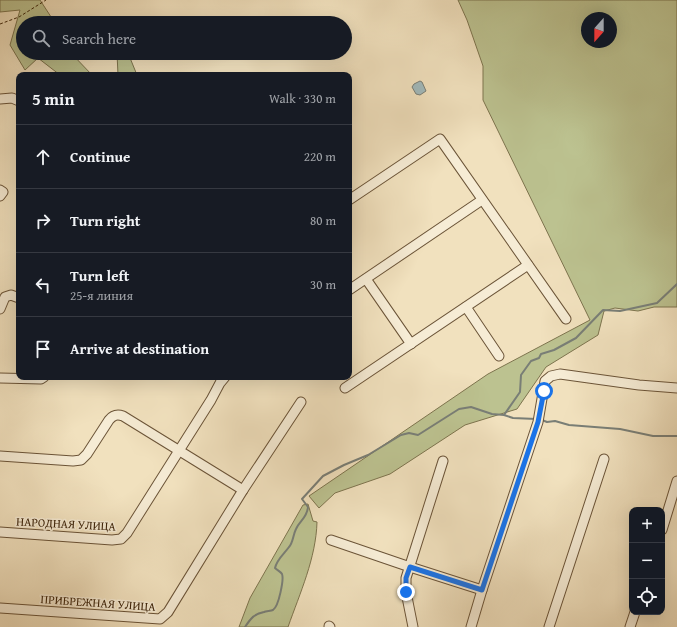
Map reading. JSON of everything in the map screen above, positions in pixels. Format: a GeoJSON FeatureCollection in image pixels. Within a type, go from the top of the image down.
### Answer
{"type":"FeatureCollection","features":[{"type":"Feature","properties":{"kind":"street"},"geometry":{"type":"LineString","coordinates":[[0,99],[12,98],[16,100]]}},
{"type":"Feature","properties":{"kind":"street"},"geometry":{"type":"LineString","coordinates":[[352,198],[440,139],[566,319]]}},
{"type":"Feature","properties":{"kind":"street"},"geometry":{"type":"LineString","coordinates":[[0,190],[3,192],[0,196]]}},
{"type":"Feature","properties":{"kind":"street"},"geometry":{"type":"LineString","coordinates":[[352,288],[482,200]]}},
{"type":"Feature","properties":{"kind":"street"},"geometry":{"type":"LineString","coordinates":[[345,388],[528,265]]}},
{"type":"Feature","properties":{"kind":"street"},"geometry":{"type":"LineString","coordinates":[[366,279],[411,344]]}},
{"type":"Feature","properties":{"kind":"street"},"geometry":{"type":"LineString","coordinates":[[0,309],[5,297],[11,295],[16,297]]}},
{"type":"Feature","properties":{"kind":"street"},"geometry":{"type":"LineString","coordinates":[[466,307],[499,356]]}},
{"type":"Feature","properties":{"kind":"street"},"geometry":{"type":"LineString","coordinates":[[471,627],[539,419],[545,381],[551,376],[560,374],[639,385],[677,388]]}},
{"type":"Feature","properties":{"kind":"street"},"geometry":{"type":"LineString","coordinates":[[0,378],[16,378]]}},
{"type":"Feature","properties":{"kind":"street"},"geometry":{"type":"LineString","coordinates":[[179,450],[222,380]]}},
{"type":"Feature","properties":{"kind":"street"},"geometry":{"type":"LineString","coordinates":[[0,456],[72,461],[81,460],[87,454],[112,416],[118,414],[124,416],[243,490],[301,402]]}},
{"type":"Feature","properties":{"kind":"street","name":"НАРОДНАЯ УЛИЦА"},"geometry":{"type":"LineString","coordinates":[[0,532],[112,540],[122,538],[127,533],[179,450]]}},
{"type":"Feature","properties":{"kind":"street"},"geometry":{"type":"LineString","coordinates":[[549,627],[604,459]]}},
{"type":"Feature","properties":{"kind":"street"},"geometry":{"type":"LineString","coordinates":[[413,627],[406,592],[406,578],[443,461]]}},
{"type":"Feature","properties":{"kind":"street"},"geometry":{"type":"LineString","coordinates":[[665,520],[677,481]]}},
{"type":"Feature","properties":{"kind":"street","name":"ПРИБРЕЖНАЯ УЛИЦА"},"geometry":{"type":"LineString","coordinates":[[0,608],[160,619],[168,612],[243,490]]}},
{"type":"Feature","properties":{"kind":"street"},"geometry":{"type":"LineString","coordinates":[[331,540],[482,590]]}},
{"type":"Feature","properties":{"kind":"street"},"geometry":{"type":"LineString","coordinates":[[630,627],[634,615]]}},
{"type":"Feature","properties":{"kind":"path"},"geometry":{"type":"LineString","coordinates":[[21,16],[46,0]]}},
{"type":"Feature","properties":{"kind":"path"},"geometry":{"type":"LineString","coordinates":[[0,24],[16,18]]}},
{"type":"Feature","properties":{"kind":"green space"},"geometry":{"type":"Polygon","coordinates":[[[0,0],[40,0],[50,16],[18,16],[20,10],[0,12],[0,0]]]}},
{"type":"Feature","properties":{"kind":"green space"},"geometry":{"type":"Polygon","coordinates":[[[458,0],[677,0],[677,307],[654,307],[638,311],[615,308],[604,311],[598,335],[546,367],[517,409],[465,425],[390,474],[335,493],[319,508],[309,496],[488,374],[590,320],[483,100],[483,66],[467,20],[458,0]]]}},
{"type":"Feature","properties":{"kind":"green space"},"geometry":{"type":"Polygon","coordinates":[[[16,24],[16,55],[10,45],[16,24]]]}},
{"type":"Feature","properties":{"kind":"green space"},"geometry":{"type":"Polygon","coordinates":[[[19,60],[36,60],[25,70],[19,60]]]}},
{"type":"Feature","properties":{"kind":"green space"},"geometry":{"type":"Polygon","coordinates":[[[41,60],[78,60],[89,72],[56,72],[41,60]]]}},
{"type":"Feature","properties":{"kind":"green space"},"geometry":{"type":"Polygon","coordinates":[[[117,60],[131,60],[136,72],[118,72],[117,60]]]}},
{"type":"Feature","properties":{"kind":"green space"},"geometry":{"type":"Polygon","coordinates":[[[308,504],[313,521],[317,522],[314,549],[307,575],[288,627],[239,627],[250,598],[303,505],[308,504]]]}},
{"type":"Feature","properties":{"kind":"water"},"geometry":{"type":"Polygon","coordinates":[[[420,81],[422,82],[426,91],[420,95],[416,94],[412,87],[420,81]]]}},
{"type":"Feature","properties":{"kind":"waterway"},"geometry":{"type":"LineString","coordinates":[[245,627],[255,615],[273,610],[275,608],[282,581],[281,573],[275,568],[276,565],[290,545],[296,529],[306,514],[308,507],[302,499],[323,476],[368,455],[401,435],[409,433],[418,435],[459,409],[471,407],[492,414],[504,415],[520,392],[521,375],[531,361],[539,358],[541,354],[554,350],[576,338],[603,310],[620,311],[657,303],[677,284]]}},
{"type":"Feature","properties":{"kind":"waterway"},"geometry":{"type":"LineString","coordinates":[[504,415],[513,418],[536,419]]}},
{"type":"Feature","properties":{"kind":"waterway"},"geometry":{"type":"LineString","coordinates":[[542,420],[547,422],[555,421],[569,425],[620,429],[653,436],[677,436]]}},
{"type":"Feature","properties":{"kind":"route"},"geometry":{"type":"LineString","coordinates":[[406,592],[406,578],[410,567],[482,590],[538,422],[544,391]]}}]}
